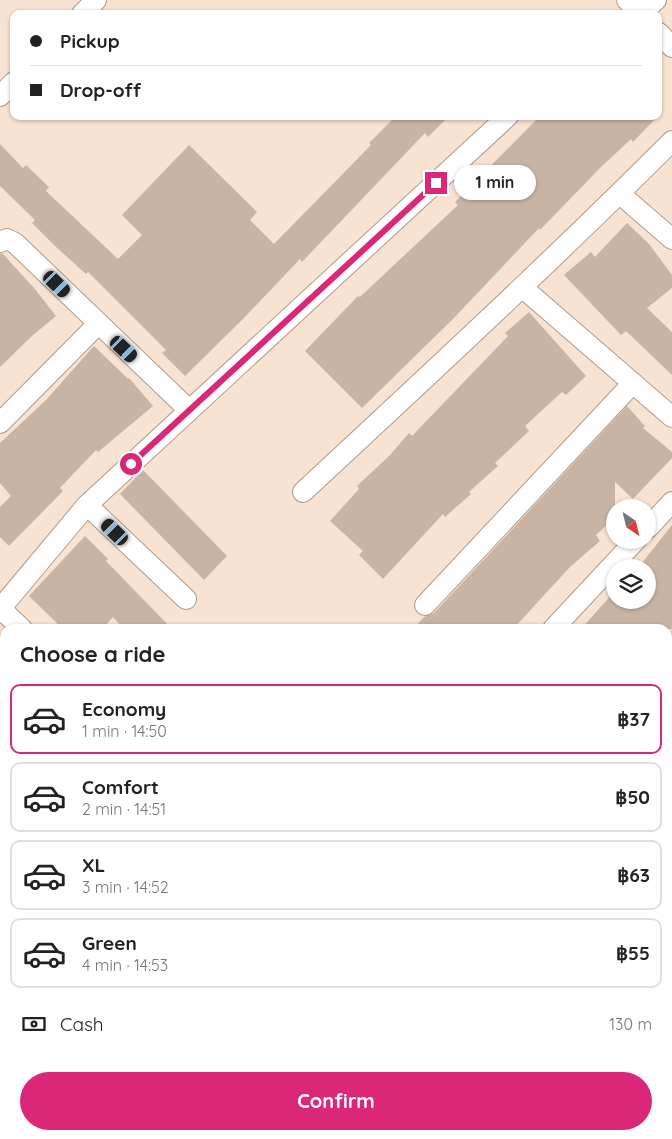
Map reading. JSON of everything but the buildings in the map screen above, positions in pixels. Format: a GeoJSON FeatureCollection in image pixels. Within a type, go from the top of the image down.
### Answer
{"type":"FeatureCollection","features":[{"type":"Feature","properties":{"kind":"street"},"geometry":{"type":"LineString","coordinates":[[86,10],[96,0]]}},
{"type":"Feature","properties":{"kind":"street"},"geometry":{"type":"LineString","coordinates":[[632,9],[656,0]]}},
{"type":"Feature","properties":{"kind":"street"},"geometry":{"type":"LineString","coordinates":[[662,36],[672,47]]}},
{"type":"Feature","properties":{"kind":"street"},"geometry":{"type":"LineString","coordinates":[[0,96],[10,86]]}},
{"type":"Feature","properties":{"kind":"street"},"geometry":{"type":"LineString","coordinates":[[16,624],[0,609],[87,504],[504,120]]}},
{"type":"Feature","properties":{"kind":"street"},"geometry":{"type":"LineString","coordinates":[[303,492],[523,288],[672,141]]}},
{"type":"Feature","properties":{"kind":"street"},"geometry":{"type":"LineString","coordinates":[[620,194],[672,239]]}},
{"type":"Feature","properties":{"kind":"street"},"geometry":{"type":"LineString","coordinates":[[0,242],[7,239],[15,243],[189,410]]}},
{"type":"Feature","properties":{"kind":"street"},"geometry":{"type":"LineString","coordinates":[[523,288],[672,417]]}},
{"type":"Feature","properties":{"kind":"street"},"geometry":{"type":"LineString","coordinates":[[0,423],[98,324]]}},
{"type":"Feature","properties":{"kind":"street"},"geometry":{"type":"LineString","coordinates":[[425,605],[633,383]]}},
{"type":"Feature","properties":{"kind":"street"},"geometry":{"type":"LineString","coordinates":[[656,519],[672,502]]}},
{"type":"Feature","properties":{"kind":"street"},"geometry":{"type":"LineString","coordinates":[[87,504],[186,599]]}},
{"type":"Feature","properties":{"kind":"street"},"geometry":{"type":"LineString","coordinates":[[558,624],[628,549]]}},
{"type":"Feature","properties":{"kind":"route"},"geometry":{"type":"LineString","coordinates":[[131,464],[436,183]]}}]}
